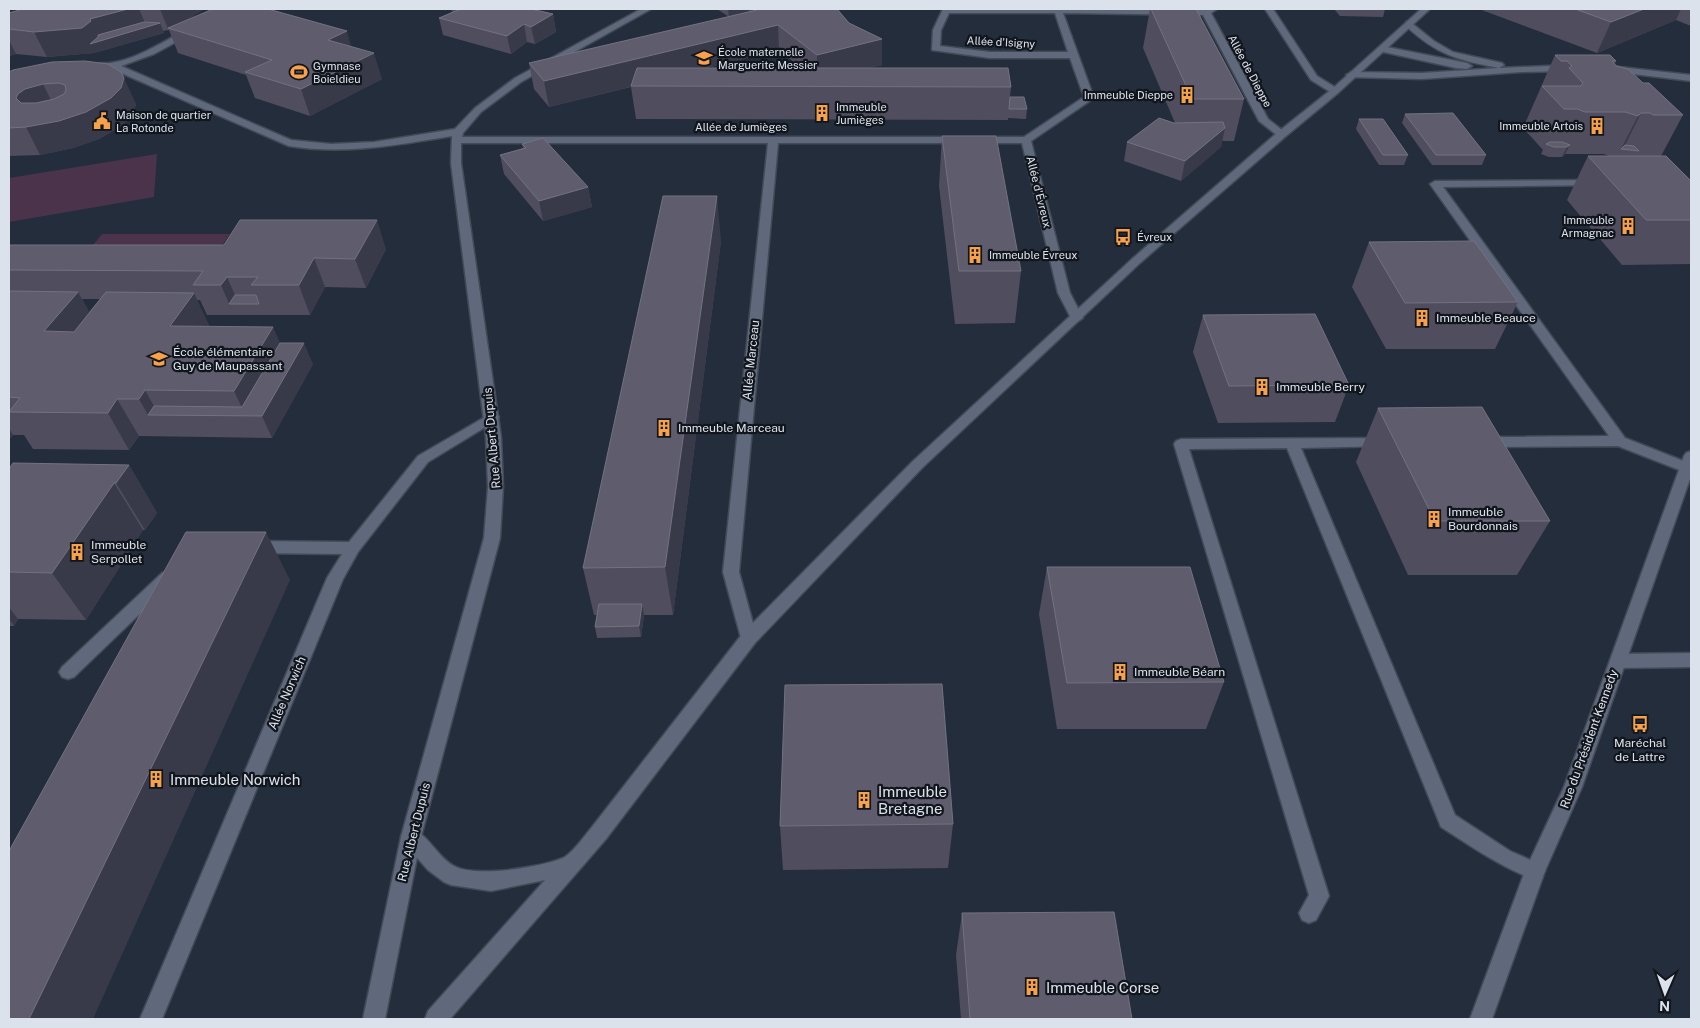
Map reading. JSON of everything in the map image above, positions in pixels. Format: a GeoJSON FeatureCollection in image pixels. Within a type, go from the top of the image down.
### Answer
{"type":"FeatureCollection","features":[{"type":"Feature","properties":{"kind":"street"},"geometry":{"type":"LineString","coordinates":[[457,136],[478,110],[518,80],[648,9]]}},
{"type":"Feature","properties":{"kind":"street"},"geometry":{"type":"LineString","coordinates":[[1269,9],[1314,78],[1335,91]]}},
{"type":"Feature","properties":{"kind":"street"},"geometry":{"type":"LineString","coordinates":[[436,1019],[599,833],[748,638],[917,464],[1077,318],[1136,261],[1282,134],[1335,91],[1410,24],[1423,9]]}},
{"type":"Feature","properties":{"kind":"street","name":"Allée d'Isigny"},"geometry":{"type":"LineString","coordinates":[[1074,55],[990,56],[935,48],[938,30],[946,10],[1210,10]]}},
{"type":"Feature","properties":{"kind":"street","name":"Allée de Dieppe"},"geometry":{"type":"LineString","coordinates":[[1210,10],[1264,121],[1282,134]]}},
{"type":"Feature","properties":{"kind":"street","name":"Allée d'Évreux"},"geometry":{"type":"LineString","coordinates":[[1058,11],[1089,98],[1026,140],[1064,293],[1077,318]]}},
{"type":"Feature","properties":{"kind":"street"},"geometry":{"type":"LineString","coordinates":[[1410,24],[1428,42],[1440,50],[1462,58],[1521,68]]}},
{"type":"Feature","properties":{"kind":"street"},"geometry":{"type":"LineString","coordinates":[[83,68],[113,66],[151,52],[186,33]]}},
{"type":"Feature","properties":{"kind":"street"},"geometry":{"type":"LineString","coordinates":[[1382,48],[1456,65],[1578,68]]}},
{"type":"Feature","properties":{"kind":"street","name":"Allée de Jumièges"},"geometry":{"type":"LineString","coordinates":[[113,66],[289,143],[313,148],[356,147],[457,136],[773,140],[1026,140]]}},
{"type":"Feature","properties":{"kind":"street"},"geometry":{"type":"LineString","coordinates":[[1351,75],[1422,76],[1521,68]]}},
{"type":"Feature","properties":{"kind":"street"},"geometry":{"type":"LineString","coordinates":[[1596,68],[1691,78]]}},
{"type":"Feature","properties":{"kind":"street","name":"Rue Albert Dupuis"},"geometry":{"type":"LineString","coordinates":[[374,1019],[411,837],[492,538],[497,506],[497,475],[492,417],[456,163],[457,136]]}},
{"type":"Feature","properties":{"kind":"street","name":"Allée Marceau"},"geometry":{"type":"LineString","coordinates":[[748,638],[731,572],[773,140]]}},
{"type":"Feature","properties":{"kind":"street"},"geometry":{"type":"LineString","coordinates":[[1605,183],[1435,184],[1620,441]]}},
{"type":"Feature","properties":{"kind":"street","name":"Allée Norwich"},"geometry":{"type":"LineString","coordinates":[[151,1019],[335,578],[353,548],[423,459],[492,417]]}},
{"type":"Feature","properties":{"kind":"street"},"geometry":{"type":"LineString","coordinates":[[1470,442],[1620,441],[1689,462]]}},
{"type":"Feature","properties":{"kind":"street"},"geometry":{"type":"LineString","coordinates":[[1309,913],[1319,896],[1181,444],[1400,442]]}},
{"type":"Feature","properties":{"kind":"street"},"geometry":{"type":"LineString","coordinates":[[1292,444],[1448,821],[1503,857],[1535,871]]}},
{"type":"Feature","properties":{"kind":"street","name":"Rue du Président Kennedy"},"geometry":{"type":"LineString","coordinates":[[1481,1019],[1535,871],[1573,787],[1689,462]]}},
{"type":"Feature","properties":{"kind":"street"},"geometry":{"type":"LineString","coordinates":[[237,547],[353,548]]}},
{"type":"Feature","properties":{"kind":"street"},"geometry":{"type":"LineString","coordinates":[[68,672],[180,566]]}},
{"type":"Feature","properties":{"kind":"street"},"geometry":{"type":"LineString","coordinates":[[1618,662],[1691,660]]}},
{"type":"Feature","properties":{"kind":"street"},"geometry":{"type":"LineString","coordinates":[[411,837],[435,864],[451,876],[491,882],[526,876],[571,864]]}},
{"type":"Feature","properties":{"kind":"shaded area"},"geometry":{"type":"Polygon","coordinates":[[[157,154],[154,197],[9,222],[9,178],[157,154]]]}},
{"type":"Feature","properties":{"kind":"shaded area"},"geometry":{"type":"Polygon","coordinates":[[[102,234],[230,234],[205,271],[71,272],[102,234]]]}},
{"type":"Feature","properties":{"kind":"building"},"geometry":{"type":"Polygon","coordinates":[[[23,9],[128,9],[90,19],[91,21],[82,28],[34,32],[9,29],[9,13],[23,9]]]}},
{"type":"Feature","properties":{"kind":"building"},"geometry":{"type":"Polygon","coordinates":[[[213,9],[268,9],[347,31],[328,40],[374,53],[301,89],[245,72],[272,60],[168,28],[213,9]]]}},
{"type":"Feature","properties":{"kind":"building"},"geometry":{"type":"Polygon","coordinates":[[[461,9],[531,9],[553,14],[531,27],[524,24],[507,36],[439,18],[461,9]]]}},
{"type":"Feature","properties":{"kind":"building"},"geometry":{"type":"Polygon","coordinates":[[[837,9],[849,23],[882,39],[817,55],[778,25],[544,81],[529,63],[757,10],[837,9]]]}},
{"type":"Feature","properties":{"kind":"building"},"geometry":{"type":"Polygon","coordinates":[[[1151,9],[1196,9],[1244,99],[1192,99],[1151,9]]]}},
{"type":"Feature","properties":{"kind":"building"},"geometry":{"type":"Polygon","coordinates":[[[1575,9],[1644,9],[1611,22],[1575,9]]]}},
{"type":"Feature","properties":{"kind":"building"},"geometry":{"type":"Polygon","coordinates":[[[144,22],[160,23],[90,44],[98,35],[144,22]]]}},
{"type":"Feature","properties":{"kind":"building"},"geometry":{"type":"Polygon","coordinates":[[[1555,55],[1610,55],[1616,61],[1612,61],[1616,66],[1628,69],[1643,83],[1649,83],[1683,115],[1641,113],[1638,116],[1625,112],[1585,112],[1577,109],[1564,109],[1542,86],[1581,86],[1583,83],[1569,68],[1572,66],[1567,61],[1561,61],[1555,55]]]}},
{"type":"Feature","properties":{"kind":"building"},"geometry":{"type":"Polygon","coordinates":[[[85,61],[108,64],[121,72],[124,78],[121,88],[111,98],[86,112],[59,121],[9,128],[9,72],[52,62],[85,61]],[[59,83],[43,84],[25,89],[16,98],[21,103],[36,103],[54,99],[64,94],[66,90],[65,85],[59,83]]]}},
{"type":"Feature","properties":{"kind":"building"},"geometry":{"type":"Polygon","coordinates":[[[637,68],[1008,68],[1011,87],[631,86],[637,68]]]}},
{"type":"Feature","properties":{"kind":"building"},"geometry":{"type":"Polygon","coordinates":[[[1010,97],[1024,97],[1027,109],[1009,109],[1010,97]]]}},
{"type":"Feature","properties":{"kind":"building"},"geometry":{"type":"Polygon","coordinates":[[[1453,113],[1486,155],[1436,155],[1405,114],[1453,113]]]}},
{"type":"Feature","properties":{"kind":"building"},"geometry":{"type":"Polygon","coordinates":[[[1159,118],[1174,123],[1223,122],[1225,128],[1185,161],[1127,142],[1159,118]]]}},
{"type":"Feature","properties":{"kind":"building"},"geometry":{"type":"Polygon","coordinates":[[[1359,119],[1383,119],[1408,155],[1383,155],[1359,119]]]}},
{"type":"Feature","properties":{"kind":"building"},"geometry":{"type":"Polygon","coordinates":[[[942,136],[996,136],[1021,271],[959,271],[942,136]]]}},
{"type":"Feature","properties":{"kind":"building"},"geometry":{"type":"Polygon","coordinates":[[[543,138],[588,187],[539,201],[500,155],[526,148],[522,144],[543,138]]]}},
{"type":"Feature","properties":{"kind":"building"},"geometry":{"type":"Polygon","coordinates":[[[1562,142],[1570,145],[1567,147],[1554,147],[1546,144],[1562,142]]]}},
{"type":"Feature","properties":{"kind":"building"},"geometry":{"type":"Polygon","coordinates":[[[1625,145],[1634,146],[1639,151],[1621,149],[1625,145]]]}},
{"type":"Feature","properties":{"kind":"building"},"geometry":{"type":"Polygon","coordinates":[[[1588,156],[1666,156],[1691,181],[1691,220],[1646,220],[1588,156]]]}},
{"type":"Feature","properties":{"kind":"building","name":"Immeuble Marceau"},"geometry":{"type":"Polygon","coordinates":[[[663,196],[717,196],[665,567],[583,568],[663,196]]]}},
{"type":"Feature","properties":{"kind":"building"},"geometry":{"type":"Polygon","coordinates":[[[240,220],[377,220],[355,259],[314,258],[299,285],[251,285],[258,277],[227,277],[221,285],[193,285],[203,271],[9,270],[9,245],[224,245],[240,220]]]}},
{"type":"Feature","properties":{"kind":"building"},"geometry":{"type":"Polygon","coordinates":[[[1474,241],[1518,302],[1405,303],[1369,242],[1474,241]]]}},
{"type":"Feature","properties":{"kind":"building"},"geometry":{"type":"Polygon","coordinates":[[[9,291],[78,292],[44,331],[74,332],[106,292],[194,293],[170,326],[273,327],[234,391],[145,390],[139,399],[117,399],[108,413],[9,412],[20,398],[9,397],[9,291]]]}},
{"type":"Feature","properties":{"kind":"building"},"geometry":{"type":"Polygon","coordinates":[[[235,295],[256,295],[259,304],[229,304],[235,295]]]}},
{"type":"Feature","properties":{"kind":"building"},"geometry":{"type":"Polygon","coordinates":[[[1315,314],[1349,385],[1229,386],[1203,315],[1315,314]]]}},
{"type":"Feature","properties":{"kind":"building"},"geometry":{"type":"Polygon","coordinates":[[[280,343],[304,343],[262,416],[148,415],[154,406],[242,407],[280,343]]]}},
{"type":"Feature","properties":{"kind":"building"},"geometry":{"type":"Polygon","coordinates":[[[1482,407],[1550,521],[1435,521],[1378,408],[1482,407]]]}},
{"type":"Feature","properties":{"kind":"building"},"geometry":{"type":"Polygon","coordinates":[[[13,463],[129,465],[116,483],[114,483],[52,573],[9,572],[9,469],[13,463]]]}},
{"type":"Feature","properties":{"kind":"building"},"geometry":{"type":"Polygon","coordinates":[[[186,532],[266,532],[29,1019],[9,1019],[9,851],[186,532]]]}},
{"type":"Feature","properties":{"kind":"building"},"geometry":{"type":"Polygon","coordinates":[[[1047,567],[1190,567],[1224,682],[1067,683],[1047,567]]]}},
{"type":"Feature","properties":{"kind":"building"},"geometry":{"type":"Polygon","coordinates":[[[599,604],[642,604],[639,626],[595,627],[599,604]]]}},
{"type":"Feature","properties":{"kind":"building","name":"Immeuble Bretagne"},"geometry":{"type":"Polygon","coordinates":[[[942,684],[953,824],[780,826],[785,685],[942,684]]]}},
{"type":"Feature","properties":{"kind":"building"},"geometry":{"type":"Polygon","coordinates":[[[1114,912],[1132,1019],[970,1019],[962,913],[1114,912]]]}},
{"type":"Feature","properties":{"kind":"place","name":"École maternelle Marguerite Messier"},"geometry":{"type":"Point","coordinates":[704,58]}},
{"type":"Feature","properties":{"kind":"place","name":"Gymnase Boieldieu"},"geometry":{"type":"Point","coordinates":[299,72]}},
{"type":"Feature","properties":{"kind":"place","name":"Immeuble Dieppe"},"geometry":{"type":"Point","coordinates":[1187,95]}},
{"type":"Feature","properties":{"kind":"place","name":"Immeuble Jumièges"},"geometry":{"type":"Point","coordinates":[822,113]}},
{"type":"Feature","properties":{"kind":"place","name":"Maison de quartier La Rotonde"},"geometry":{"type":"Point","coordinates":[102,121]}},
{"type":"Feature","properties":{"kind":"place","name":"Immeuble Artois"},"geometry":{"type":"Point","coordinates":[1597,126]}},
{"type":"Feature","properties":{"kind":"place","name":"Immeuble Armagnac"},"geometry":{"type":"Point","coordinates":[1628,226]}},
{"type":"Feature","properties":{"kind":"place","name":"Évreux"},"geometry":{"type":"Point","coordinates":[1123,237]}},
{"type":"Feature","properties":{"kind":"place","name":"Immeuble Évreux"},"geometry":{"type":"Point","coordinates":[975,255]}},
{"type":"Feature","properties":{"kind":"place","name":"Immeuble Beauce"},"geometry":{"type":"Point","coordinates":[1422,318]}},
{"type":"Feature","properties":{"kind":"place","name":"École élémentaire Guy de Maupassant"},"geometry":{"type":"Point","coordinates":[159,359]}},
{"type":"Feature","properties":{"kind":"place","name":"Immeuble Berry"},"geometry":{"type":"Point","coordinates":[1262,387]}},
{"type":"Feature","properties":{"kind":"place","name":"Immeuble Marceau"},"geometry":{"type":"Point","coordinates":[664,428]}},
{"type":"Feature","properties":{"kind":"place","name":"Immeuble Bourdonnais"},"geometry":{"type":"Point","coordinates":[1434,519]}},
{"type":"Feature","properties":{"kind":"place","name":"Immeuble Serpollet"},"geometry":{"type":"Point","coordinates":[77,552]}},
{"type":"Feature","properties":{"kind":"place","name":"Immeuble Béarn"},"geometry":{"type":"Point","coordinates":[1120,672]}},
{"type":"Feature","properties":{"kind":"place","name":"Maréchal de Lattre"},"geometry":{"type":"Point","coordinates":[1640,724]}},
{"type":"Feature","properties":{"kind":"place","name":"Immeuble Norwich"},"geometry":{"type":"Point","coordinates":[156,779]}},
{"type":"Feature","properties":{"kind":"place","name":"Immeuble Bretagne"},"geometry":{"type":"Point","coordinates":[864,800]}},
{"type":"Feature","properties":{"kind":"place","name":"Immeuble Corse"},"geometry":{"type":"Point","coordinates":[1032,987]}}]}
